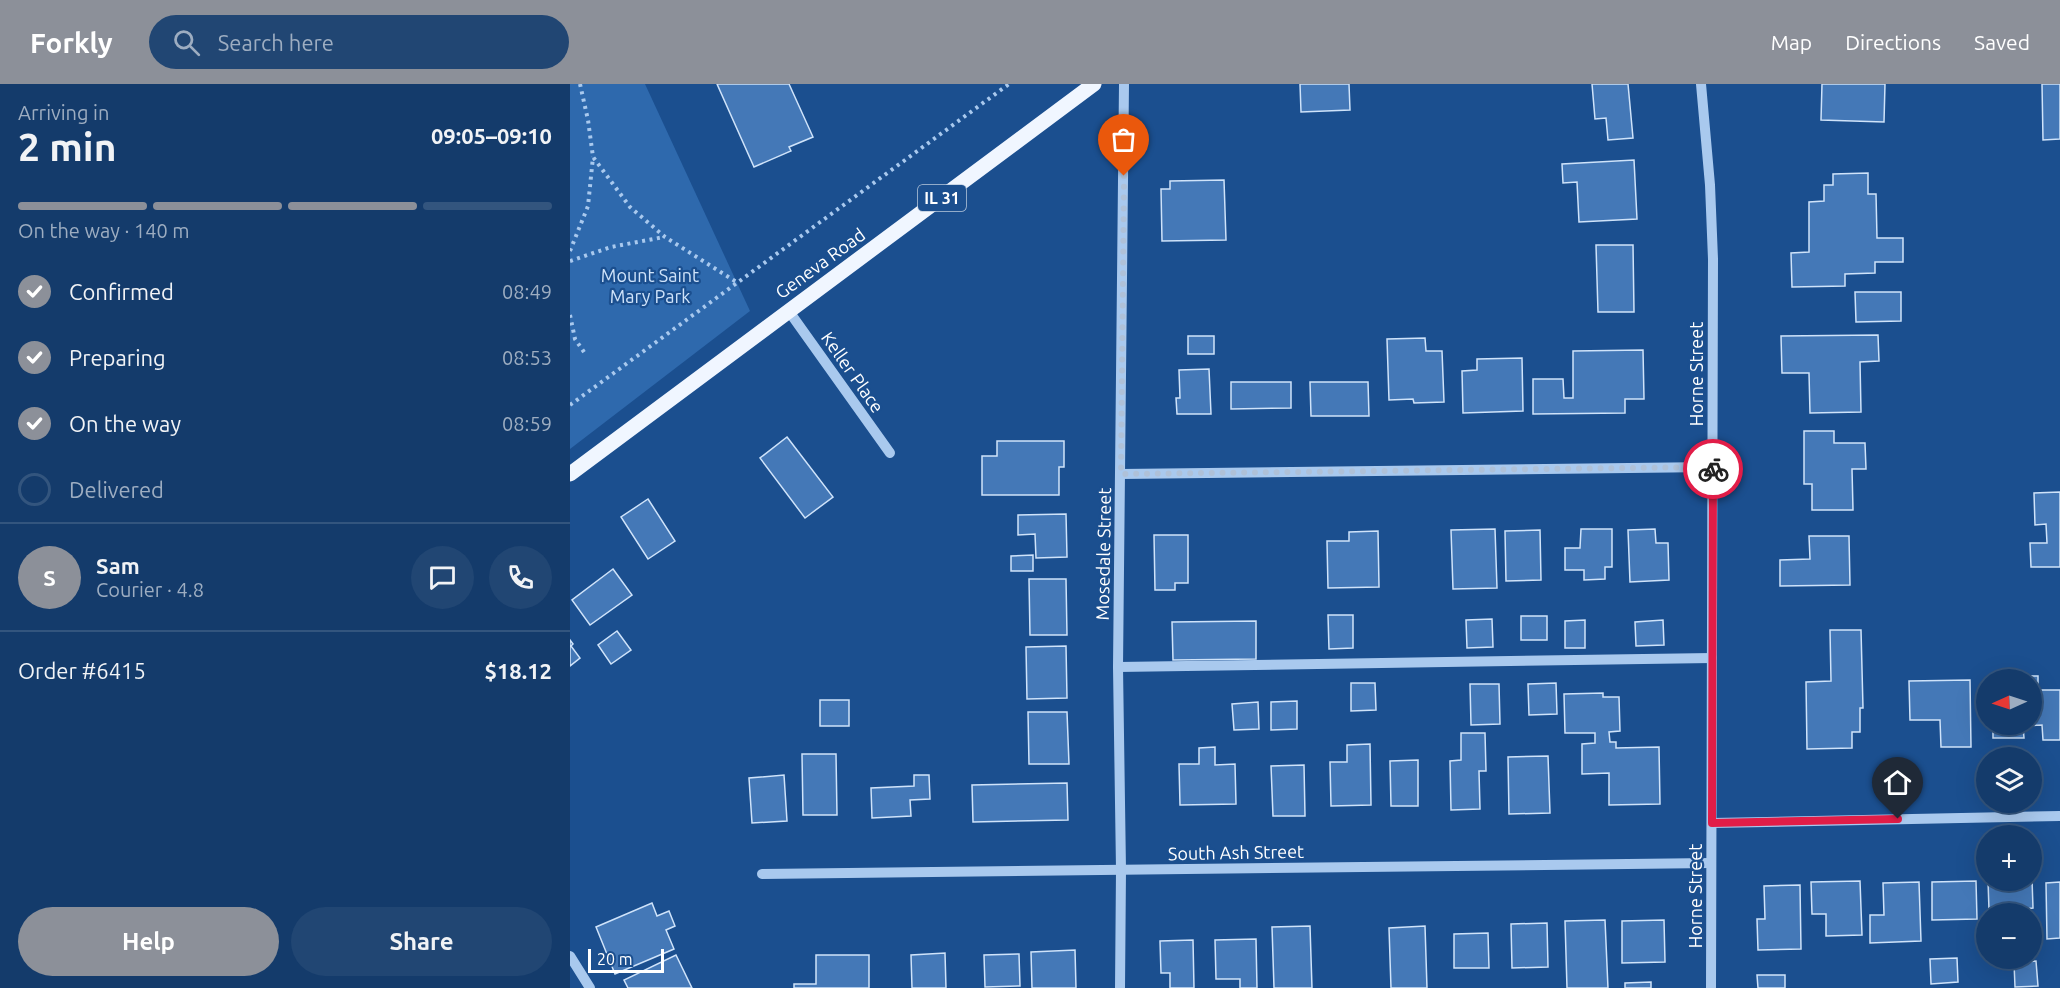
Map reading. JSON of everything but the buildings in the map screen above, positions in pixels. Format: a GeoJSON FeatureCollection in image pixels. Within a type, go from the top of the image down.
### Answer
{"type":"FeatureCollection","features":[{"type":"Feature","properties":{"kind":"main road","name":"Geneva Road"},"geometry":{"type":"LineString","coordinates":[[570,474],[1094,84]]}},
{"type":"Feature","properties":{"kind":"street","name":"Mosedale Street"},"geometry":{"type":"LineString","coordinates":[[1120,988],[1122,870],[1118,667],[1124,84]]}},
{"type":"Feature","properties":{"kind":"street","name":"Horne Street"},"geometry":{"type":"LineString","coordinates":[[1701,84],[1710,184],[1713,259],[1711,988]]}},
{"type":"Feature","properties":{"kind":"street","name":"Keller Place"},"geometry":{"type":"LineString","coordinates":[[788,310],[890,453]]}},
{"type":"Feature","properties":{"kind":"street"},"geometry":{"type":"LineString","coordinates":[[1121,474],[1713,467]]}},
{"type":"Feature","properties":{"kind":"street"},"geometry":{"type":"LineString","coordinates":[[1118,667],[1712,658]]}},
{"type":"Feature","properties":{"kind":"street"},"geometry":{"type":"LineString","coordinates":[[1712,823],[2060,816]]}},
{"type":"Feature","properties":{"kind":"street","name":"South Ash Street"},"geometry":{"type":"LineString","coordinates":[[762,874],[1711,863]]}},
{"type":"Feature","properties":{"kind":"street"},"geometry":{"type":"LineString","coordinates":[[570,957],[590,988]]}},
{"type":"Feature","properties":{"kind":"path"},"geometry":{"type":"LineString","coordinates":[[570,251],[588,206],[593,157],[580,84]]}},
{"type":"Feature","properties":{"kind":"path"},"geometry":{"type":"LineString","coordinates":[[570,405],[1009,84]]}},
{"type":"Feature","properties":{"kind":"path"},"geometry":{"type":"LineString","coordinates":[[593,157],[630,207],[665,237],[738,283]]}},
{"type":"Feature","properties":{"kind":"path"},"geometry":{"type":"LineString","coordinates":[[570,261],[611,247],[665,237]]}},
{"type":"Feature","properties":{"kind":"path"},"geometry":{"type":"LineString","coordinates":[[570,315],[575,339],[586,355]]}},
{"type":"Feature","properties":{"kind":"green space","name":"Mount Saint Mary Park"},"geometry":{"type":"Polygon","coordinates":[[[570,84],[645,84],[750,311],[570,449],[570,84]]]}},
{"type":"Feature","properties":{"kind":"way so far"},"geometry":{"type":"LineString","coordinates":[[1124,176],[1121,474],[1713,467],[1713,469]]}},
{"type":"Feature","properties":{"kind":"route"},"geometry":{"type":"LineString","coordinates":[[1713,469],[1712,823],[1898,819]]}}]}
